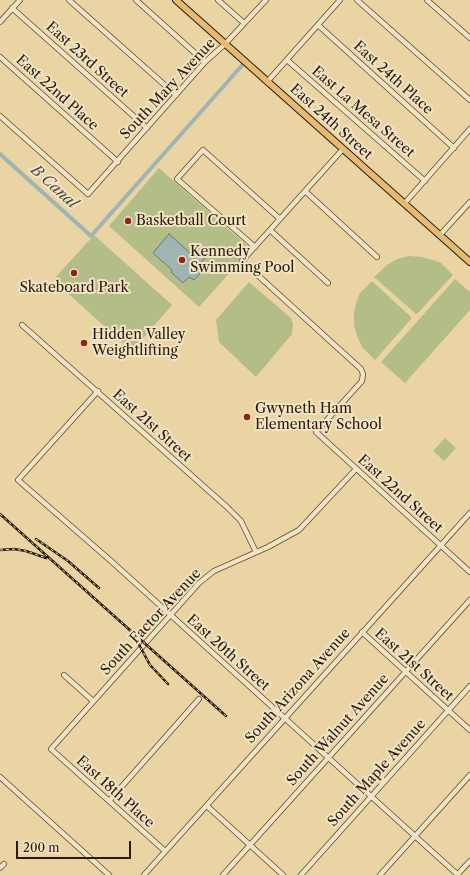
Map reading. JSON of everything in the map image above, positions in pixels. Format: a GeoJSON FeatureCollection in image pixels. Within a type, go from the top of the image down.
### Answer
{"type":"FeatureCollection","features":[{"type":"Feature","properties":{"kind":"main road","name":"East 24th Street"},"geometry":{"type":"LineString","coordinates":[[176,0],[470,262]]}},
{"type":"Feature","properties":{"kind":"street"},"geometry":{"type":"LineString","coordinates":[[0,22],[20,0]]}},
{"type":"Feature","properties":{"kind":"street"},"geometry":{"type":"LineString","coordinates":[[69,0],[176,96]]}},
{"type":"Feature","properties":{"kind":"street"},"geometry":{"type":"LineString","coordinates":[[136,0],[205,62]]}},
{"type":"Feature","properties":{"kind":"street"},"geometry":{"type":"LineString","coordinates":[[218,0],[244,23]]}},
{"type":"Feature","properties":{"kind":"street","name":"South Mary Avenue"},"geometry":{"type":"LineString","coordinates":[[0,116],[88,194],[118,162],[205,62],[225,44],[266,0]]}},
{"type":"Feature","properties":{"kind":"street"},"geometry":{"type":"LineString","coordinates":[[268,82],[340,0]]}},
{"type":"Feature","properties":{"kind":"street"},"geometry":{"type":"LineString","coordinates":[[357,0],[470,100]]}},
{"type":"Feature","properties":{"kind":"street"},"geometry":{"type":"LineString","coordinates":[[426,0],[470,38]]}},
{"type":"Feature","properties":{"kind":"street","name":"East 23rd Street"},"geometry":{"type":"LineString","coordinates":[[12,8],[147,128]]}},
{"type":"Feature","properties":{"kind":"street","name":"East 24th Place"},"geometry":{"type":"LineString","coordinates":[[318,25],[454,148]]}},
{"type":"Feature","properties":{"kind":"street","name":"East 22nd Place"},"geometry":{"type":"LineString","coordinates":[[0,57],[118,162]]}},
{"type":"Feature","properties":{"kind":"street","name":"East La Mesa Street"},"geometry":{"type":"LineString","coordinates":[[287,60],[425,181]]}},
{"type":"Feature","properties":{"kind":"street"},"geometry":{"type":"LineString","coordinates":[[404,204],[470,129]]}},
{"type":"Feature","properties":{"kind":"street"},"geometry":{"type":"LineString","coordinates":[[280,219],[203,150],[178,179],[255,247],[343,149]]}},
{"type":"Feature","properties":{"kind":"street"},"geometry":{"type":"LineString","coordinates":[[305,191],[378,257]]}},
{"type":"Feature","properties":{"kind":"street"},"geometry":{"type":"LineString","coordinates":[[440,235],[470,202]]}},
{"type":"Feature","properties":{"kind":"street"},"geometry":{"type":"LineString","coordinates":[[270,230],[328,283]]}},
{"type":"Feature","properties":{"kind":"street","name":"East 22nd Street"},"geometry":{"type":"LineString","coordinates":[[255,247],[242,261],[361,368],[363,374],[362,381],[316,432],[470,572]]}},
{"type":"Feature","properties":{"kind":"street","name":"East 21st Street"},"geometry":{"type":"LineString","coordinates":[[22,325],[234,514],[241,521],[256,552]]}},
{"type":"Feature","properties":{"kind":"street","name":"East 20th Street"},"geometry":{"type":"LineString","coordinates":[[98,392],[18,480],[111,561],[458,875]]}},
{"type":"Feature","properties":{"kind":"street","name":"South Factor Avenue"},"geometry":{"type":"LineString","coordinates":[[51,749],[199,583],[214,571],[268,547],[298,530],[356,469]]}},
{"type":"Feature","properties":{"kind":"street","name":"South Arizona Avenue"},"geometry":{"type":"LineString","coordinates":[[144,875],[470,513]]}},
{"type":"Feature","properties":{"kind":"street","name":"South Walnut Avenue"},"geometry":{"type":"LineString","coordinates":[[223,875],[470,600]]}},
{"type":"Feature","properties":{"kind":"street","name":"East 21st Street"},"geometry":{"type":"LineString","coordinates":[[362,632],[470,730]]}},
{"type":"Feature","properties":{"kind":"street"},"geometry":{"type":"LineString","coordinates":[[64,675],[93,701]]}},
{"type":"Feature","properties":{"kind":"street","name":"South Maple Avenue"},"geometry":{"type":"LineString","coordinates":[[301,875],[470,686]]}},
{"type":"Feature","properties":{"kind":"street"},"geometry":{"type":"LineString","coordinates":[[109,801],[199,699]]}},
{"type":"Feature","properties":{"kind":"street","name":"East 18th Place"},"geometry":{"type":"LineString","coordinates":[[51,749],[165,851]]}},
{"type":"Feature","properties":{"kind":"street"},"geometry":{"type":"LineString","coordinates":[[380,875],[470,775]]}},
{"type":"Feature","properties":{"kind":"street"},"geometry":{"type":"LineString","coordinates":[[0,777],[109,875]]}},
{"type":"Feature","properties":{"kind":"street"},"geometry":{"type":"LineString","coordinates":[[207,806],[283,875]]}},
{"type":"Feature","properties":{"kind":"street"},"geometry":{"type":"LineString","coordinates":[[458,875],[470,861]]}},
{"type":"Feature","properties":{"kind":"street"},"geometry":{"type":"LineString","coordinates":[[0,868],[4,864]]}},
{"type":"Feature","properties":{"kind":"green space"},"geometry":{"type":"Polygon","coordinates":[[[159,168],[251,249],[199,307],[109,226],[159,168]]]}},
{"type":"Feature","properties":{"kind":"green space"},"geometry":{"type":"Polygon","coordinates":[[[94,235],[172,305],[132,351],[53,280],[94,235]]]}},
{"type":"Feature","properties":{"kind":"green space"},"geometry":{"type":"Polygon","coordinates":[[[408,256],[422,257],[441,263],[453,275],[416,314],[374,277],[387,265],[397,259],[408,256]]]}},
{"type":"Feature","properties":{"kind":"green space"},"geometry":{"type":"Polygon","coordinates":[[[455,279],[470,292],[470,310],[405,383],[381,362],[455,279]]]}},
{"type":"Feature","properties":{"kind":"green space"},"geometry":{"type":"Polygon","coordinates":[[[372,281],[411,317],[411,319],[375,360],[362,347],[354,325],[354,312],[357,300],[360,293],[372,281]]]}},
{"type":"Feature","properties":{"kind":"green space"},"geometry":{"type":"Polygon","coordinates":[[[249,282],[291,318],[293,324],[292,334],[256,377],[219,342],[216,320],[249,282]]]}},
{"type":"Feature","properties":{"kind":"green space"},"geometry":{"type":"Polygon","coordinates":[[[445,438],[456,448],[444,461],[433,451],[445,438]]]}},
{"type":"Feature","properties":{"kind":"water","name":"Kennedy Swimming Pool"},"geometry":{"type":"Polygon","coordinates":[[[169,234],[190,253],[194,248],[205,258],[201,263],[206,267],[194,280],[189,277],[183,283],[171,272],[172,270],[153,253],[169,234]]]}},
{"type":"Feature","properties":{"kind":"waterway","name":"B Canal"},"geometry":{"type":"LineString","coordinates":[[0,154],[91,236],[245,62]]}},
{"type":"Feature","properties":{"kind":"railway"},"geometry":{"type":"LineString","coordinates":[[0,514],[226,716]]}},
{"type":"Feature","properties":{"kind":"railway"},"geometry":{"type":"LineString","coordinates":[[36,539],[68,561],[99,588]]}},
{"type":"Feature","properties":{"kind":"railway"},"geometry":{"type":"LineString","coordinates":[[0,550],[14,549],[26,551],[46,558]]}},
{"type":"Feature","properties":{"kind":"railway"},"geometry":{"type":"LineString","coordinates":[[135,637],[150,665],[168,684]]}},
{"type":"Feature","properties":{"kind":"place","name":"Basketball Court"},"geometry":{"type":"Point","coordinates":[128,221]}},
{"type":"Feature","properties":{"kind":"place","name":"Kennedy Swimming Pool"},"geometry":{"type":"Point","coordinates":[182,260]}},
{"type":"Feature","properties":{"kind":"place","name":"Skateboard Park"},"geometry":{"type":"Point","coordinates":[74,273]}},
{"type":"Feature","properties":{"kind":"place","name":"Hidden Valley Weightlifting"},"geometry":{"type":"Point","coordinates":[84,343]}},
{"type":"Feature","properties":{"kind":"place","name":"Gwyneth Ham Elementary School"},"geometry":{"type":"Point","coordinates":[247,417]}}]}
